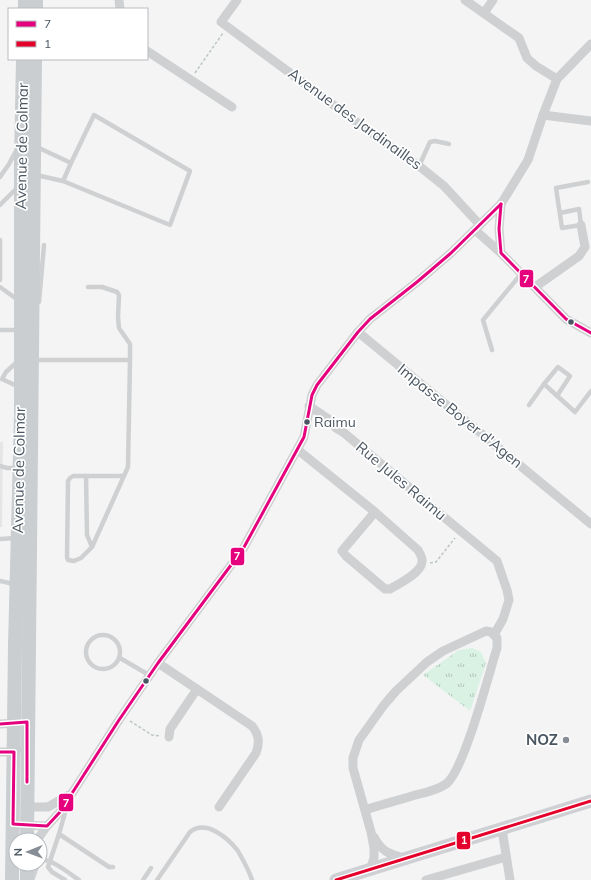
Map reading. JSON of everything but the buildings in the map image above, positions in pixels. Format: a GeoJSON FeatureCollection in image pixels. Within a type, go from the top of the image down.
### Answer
{"type":"FeatureCollection","features":[{"type":"Feature","properties":{"kind":"main road","name":"Avenue de Colmar"},"geometry":{"type":"LineString","coordinates":[[12,880],[20,825],[27,807],[27,740],[21,723],[16,587],[20,387],[26,359],[21,330],[27,303],[21,184],[23,60]]}},
{"type":"Feature","properties":{"kind":"main road","name":"Avenue de Colmar"},"geometry":{"type":"LineString","coordinates":[[23,832],[20,825],[7,752],[21,723],[27,303],[34,175],[35,60]]}},
{"type":"Feature","properties":{"kind":"main road"},"geometry":{"type":"LineString","coordinates":[[336,880],[591,801]]}},
{"type":"Feature","properties":{"kind":"street"},"geometry":{"type":"LineString","coordinates":[[224,24],[237,0]]}},
{"type":"Feature","properties":{"kind":"street"},"geometry":{"type":"LineString","coordinates":[[465,0],[519,38],[527,58],[557,80]]}},
{"type":"Feature","properties":{"kind":"street"},"geometry":{"type":"LineString","coordinates":[[484,13],[493,0]]}},
{"type":"Feature","properties":{"kind":"street","name":"Avenue des Jardinailles"},"geometry":{"type":"LineString","coordinates":[[224,24],[377,137],[419,166],[444,186],[478,228],[521,274],[566,319],[591,333]]}},
{"type":"Feature","properties":{"kind":"street"},"geometry":{"type":"LineString","coordinates":[[43,832],[60,812],[70,794],[158,662],[243,549],[298,450],[306,431],[309,406],[317,385],[358,332],[370,319],[417,282],[478,228],[501,204],[528,160],[542,115],[557,80],[591,44]]}},
{"type":"Feature","properties":{"kind":"street"},"geometry":{"type":"LineString","coordinates":[[148,52],[232,107]]}},
{"type":"Feature","properties":{"kind":"street"},"geometry":{"type":"LineString","coordinates":[[542,115],[591,121]]}},
{"type":"Feature","properties":{"kind":"street"},"geometry":{"type":"LineString","coordinates":[[501,204],[499,229],[501,253]]}},
{"type":"Feature","properties":{"kind":"street"},"geometry":{"type":"LineString","coordinates":[[535,287],[579,256],[582,252],[585,247],[581,225]]}},
{"type":"Feature","properties":{"kind":"street","name":"Impasse Boyer d'Agen"},"geometry":{"type":"LineString","coordinates":[[358,332],[591,524]]}},
{"type":"Feature","properties":{"kind":"street","name":"Rue Jules Raimu"},"geometry":{"type":"LineString","coordinates":[[309,406],[330,420],[336,428],[343,432],[413,489],[416,494],[494,557],[500,568],[509,600],[503,618],[494,635]]}},
{"type":"Feature","properties":{"kind":"street"},"geometry":{"type":"LineString","coordinates":[[298,450],[375,512],[418,550],[422,557],[420,568],[415,573],[390,589],[386,589],[342,551],[375,512]]}},
{"type":"Feature","properties":{"kind":"street"},"geometry":{"type":"LineString","coordinates":[[365,810],[429,792],[446,784],[453,777],[461,760],[497,648],[497,638],[491,632],[486,631],[443,651],[427,662],[396,691],[359,740],[353,758],[353,768],[371,832],[374,853],[370,870]]}},
{"type":"Feature","properties":{"kind":"street"},"geometry":{"type":"LineString","coordinates":[[158,662],[252,726],[258,736],[259,744],[256,753],[219,807]]}},
{"type":"Feature","properties":{"kind":"street"},"geometry":{"type":"LineString","coordinates":[[169,737],[170,729],[197,689]]}},
{"type":"Feature","properties":{"kind":"street"},"geometry":{"type":"LineString","coordinates":[[0,724],[21,723]]}},
{"type":"Feature","properties":{"kind":"street"},"geometry":{"type":"LineString","coordinates":[[7,752],[27,740]]}},
{"type":"Feature","properties":{"kind":"street"},"geometry":{"type":"LineString","coordinates":[[27,807],[48,807],[70,794]]}},
{"type":"Feature","properties":{"kind":"street"},"geometry":{"type":"LineString","coordinates":[[20,825],[47,826]]}},
{"type":"Feature","properties":{"kind":"street"},"geometry":{"type":"LineString","coordinates":[[502,829],[510,880]]}},
{"type":"Feature","properties":{"kind":"street"},"geometry":{"type":"LineString","coordinates":[[371,832],[378,846],[386,853],[407,858]]}},
{"type":"Feature","properties":{"kind":"street"},"geometry":{"type":"LineString","coordinates":[[426,880],[449,877],[506,857]]}},
{"type":"Feature","properties":{"kind":"lane"},"geometry":{"type":"LineString","coordinates":[[34,175],[63,182],[170,225],[190,172],[94,116],[63,182]]}},
{"type":"Feature","properties":{"kind":"lane"},"geometry":{"type":"LineString","coordinates":[[419,166],[430,142],[435,141],[449,144]]}},
{"type":"Feature","properties":{"kind":"lane"},"geometry":{"type":"LineString","coordinates":[[34,147],[72,163]]}},
{"type":"Feature","properties":{"kind":"lane"},"geometry":{"type":"LineString","coordinates":[[0,177],[17,149]]}},
{"type":"Feature","properties":{"kind":"lane"},"geometry":{"type":"LineString","coordinates":[[560,213],[579,209],[581,225],[562,228],[556,188],[588,182]]}},
{"type":"Feature","properties":{"kind":"lane"},"geometry":{"type":"LineString","coordinates":[[0,206],[21,184]]}},
{"type":"Feature","properties":{"kind":"lane"},"geometry":{"type":"LineString","coordinates":[[0,240],[0,280]]}},
{"type":"Feature","properties":{"kind":"lane"},"geometry":{"type":"LineString","coordinates":[[0,287],[27,303],[39,302],[44,245]]}},
{"type":"Feature","properties":{"kind":"lane"},"geometry":{"type":"LineString","coordinates":[[492,350],[483,320],[521,274]]}},
{"type":"Feature","properties":{"kind":"lane"},"geometry":{"type":"LineString","coordinates":[[88,287],[102,287],[117,292],[119,295],[119,328],[130,344],[128,467],[124,476],[92,546],[81,558],[74,561],[68,560],[68,481],[73,476],[124,476]]}},
{"type":"Feature","properties":{"kind":"lane"},"geometry":{"type":"LineString","coordinates":[[0,330],[21,330]]}},
{"type":"Feature","properties":{"kind":"lane"},"geometry":{"type":"LineString","coordinates":[[26,359],[130,360]]}},
{"type":"Feature","properties":{"kind":"lane"},"geometry":{"type":"LineString","coordinates":[[528,404],[558,367],[570,376],[557,396]]}},
{"type":"Feature","properties":{"kind":"lane"},"geometry":{"type":"LineString","coordinates":[[544,384],[575,412],[591,391]]}},
{"type":"Feature","properties":{"kind":"lane"},"geometry":{"type":"LineString","coordinates":[[0,466],[7,468],[19,468]]}},
{"type":"Feature","properties":{"kind":"lane"},"geometry":{"type":"LineString","coordinates":[[86,476],[86,535],[92,546]]}},
{"type":"Feature","properties":{"kind":"lane"},"geometry":{"type":"LineString","coordinates":[[0,538],[18,538]]}},
{"type":"Feature","properties":{"kind":"lane"},"geometry":{"type":"LineString","coordinates":[[0,582],[13,583],[16,587]]}},
{"type":"Feature","properties":{"kind":"lane"},"geometry":{"type":"LineString","coordinates":[[102,635],[113,638],[120,647],[120,658],[113,667],[102,669],[97,668],[89,661],[87,656],[88,645],[92,640],[102,635]]}},
{"type":"Feature","properties":{"kind":"lane"},"geometry":{"type":"LineString","coordinates":[[120,658],[150,675]]}},
{"type":"Feature","properties":{"kind":"lane"},"geometry":{"type":"LineString","coordinates":[[65,880],[48,867],[70,794]]}},
{"type":"Feature","properties":{"kind":"lane"},"geometry":{"type":"LineString","coordinates":[[157,880],[190,832],[194,829],[203,827],[210,828],[232,845],[243,861],[252,880]]}},
{"type":"Feature","properties":{"kind":"lane"},"geometry":{"type":"LineString","coordinates":[[59,834],[109,867],[113,867]]}},
{"type":"Feature","properties":{"kind":"lane"},"geometry":{"type":"LineString","coordinates":[[50,861],[79,880]]}},
{"type":"Feature","properties":{"kind":"lane"},"geometry":{"type":"LineString","coordinates":[[143,880],[151,868]]}},
{"type":"Feature","properties":{"kind":"path"},"geometry":{"type":"LineString","coordinates":[[190,80],[224,24]]}},
{"type":"Feature","properties":{"kind":"path"},"geometry":{"type":"LineString","coordinates":[[422,562],[436,562],[461,530]]}},
{"type":"Feature","properties":{"kind":"path"},"geometry":{"type":"LineString","coordinates":[[122,715],[152,735],[169,737]]}},
{"type":"Feature","properties":{"kind":"shaded area"},"geometry":{"type":"Polygon","coordinates":[[[3,441],[2,527],[0,527],[0,443],[3,441]]]}},
{"type":"Feature","properties":{"kind":"green space"},"geometry":{"type":"Polygon","coordinates":[[[472,648],[481,652],[486,663],[470,711],[423,675],[459,650],[472,648]]]}},
{"type":"Feature","properties":{"kind":"transit line","name":"7"},"geometry":{"type":"LineString","coordinates":[[501,204],[499,229],[501,253],[566,319],[591,333]]}},
{"type":"Feature","properties":{"kind":"transit line","name":"7"},"geometry":{"type":"LineString","coordinates":[[0,752],[14,752],[13,824],[47,826],[60,812],[119,720],[158,663],[243,549],[304,437],[312,395],[317,385],[358,332],[370,319],[451,253],[501,204]]}},
{"type":"Feature","properties":{"kind":"transit line","name":"7"},"geometry":{"type":"LineString","coordinates":[[0,724],[27,722],[27,782]]}},
{"type":"Feature","properties":{"kind":"transit line","name":"1"},"geometry":{"type":"LineString","coordinates":[[336,880],[591,801]]}},
{"type":"Feature","properties":{"kind":"place","name":"Raimu"},"geometry":{"type":"Point","coordinates":[307,422]}},
{"type":"Feature","properties":{"kind":"place","name":"NOZ"},"geometry":{"type":"Point","coordinates":[566,740]}}]}
